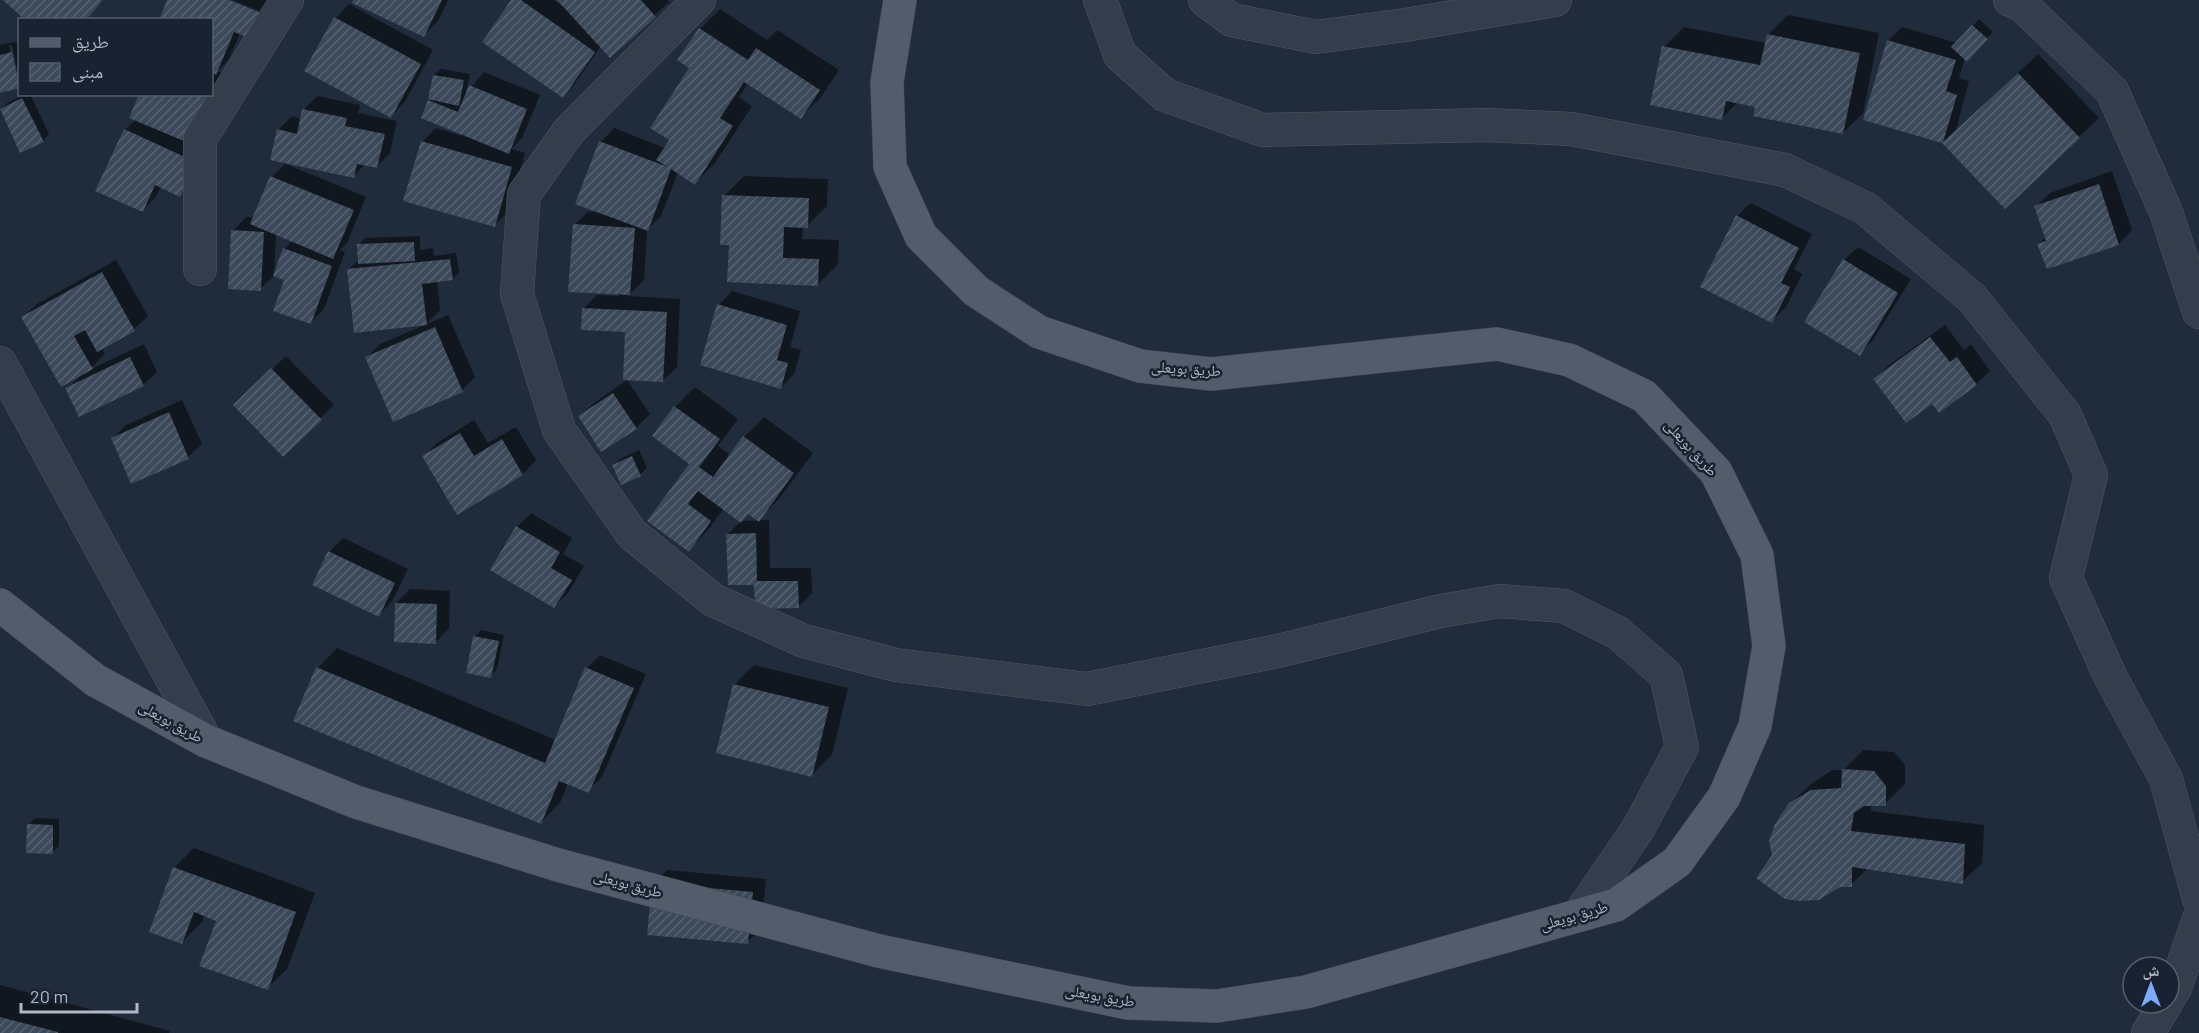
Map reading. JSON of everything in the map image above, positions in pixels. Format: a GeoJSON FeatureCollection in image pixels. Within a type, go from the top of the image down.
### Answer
{"type":"FeatureCollection","features":[{"type":"Feature","properties":{"kind":"main road","name":"طريق بويعلى"},"geometry":{"type":"LineString","coordinates":[[0,605],[95,680],[206,741],[356,802],[558,866],[879,951],[1128,1003],[1217,1006],[1306,992],[1616,905],[1677,862],[1724,797],[1755,726],[1769,646],[1757,555],[1716,472],[1644,396],[1569,360],[1497,344],[1211,374],[1140,366],[1040,333],[976,291],[921,236],[890,167],[887,82],[900,0]]}},
{"type":"Feature","properties":{"kind":"street"},"geometry":{"type":"LineString","coordinates":[[200,270],[200,139],[287,0]]}},
{"type":"Feature","properties":{"kind":"street"},"geometry":{"type":"LineString","coordinates":[[699,0],[569,131],[524,194],[517,294],[559,430],[633,534],[713,600],[804,641],[896,665],[1087,689],[1278,651],[1441,611],[1500,601],[1564,606],[1618,633],[1666,675],[1682,747],[1638,830],[1579,915]]}},
{"type":"Feature","properties":{"kind":"street"},"geometry":{"type":"LineString","coordinates":[[1100,0],[1120,55],[1165,95],[1263,130],[1486,126],[1571,129],[1785,171],[1865,208],[1972,298],[2065,415],[2091,475],[2066,578],[2110,676],[2166,779],[2199,899]]}},
{"type":"Feature","properties":{"kind":"street"},"geometry":{"type":"LineString","coordinates":[[1205,0],[1232,20],[1316,37],[1447,9],[1555,0]]}},
{"type":"Feature","properties":{"kind":"street"},"geometry":{"type":"LineString","coordinates":[[2010,0],[2022,5],[2112,91],[2166,212],[2199,312]]}},
{"type":"Feature","properties":{"kind":"street"},"geometry":{"type":"LineString","coordinates":[[0,363],[206,741]]}},
{"type":"Feature","properties":{"kind":"street"},"geometry":{"type":"LineString","coordinates":[[2181,971],[2199,919]]}},
{"type":"Feature","properties":{"kind":"street"},"geometry":{"type":"LineString","coordinates":[[2148,1033],[2159,1015]]}},
{"type":"Feature","properties":{"kind":"building"},"geometry":{"type":"Polygon","coordinates":[[[3,0],[103,0],[88,18],[23,18],[3,0]]]}},
{"type":"Feature","properties":{"kind":"building"},"geometry":{"type":"Polygon","coordinates":[[[167,0],[229,0],[263,14],[252,39],[234,32],[216,75],[213,74],[213,18],[160,18],[167,0]]]}},
{"type":"Feature","properties":{"kind":"building"},"geometry":{"type":"Polygon","coordinates":[[[353,0],[442,0],[424,37],[352,3],[353,0]]]}},
{"type":"Feature","properties":{"kind":"building"},"geometry":{"type":"Polygon","coordinates":[[[511,0],[521,0],[595,52],[563,98],[482,42],[511,0]]]}},
{"type":"Feature","properties":{"kind":"building"},"geometry":{"type":"Polygon","coordinates":[[[557,0],[641,0],[656,17],[610,58],[557,0]]]}},
{"type":"Feature","properties":{"kind":"building"},"geometry":{"type":"Polygon","coordinates":[[[334,17],[421,64],[391,118],[304,71],[334,17]]]}},
{"type":"Feature","properties":{"kind":"building"},"geometry":{"type":"Polygon","coordinates":[[[1972,25],[1988,39],[1967,62],[1951,47],[1972,25]]]}},
{"type":"Feature","properties":{"kind":"building"},"geometry":{"type":"Polygon","coordinates":[[[699,28],[748,60],[756,48],[820,90],[801,119],[744,82],[720,118],[733,126],[695,185],[671,169],[648,231],[575,204],[599,141],[668,167],[656,160],[669,140],[650,128],[689,68],[677,60],[699,28]]]}},
{"type":"Feature","properties":{"kind":"building"},"geometry":{"type":"Polygon","coordinates":[[[1767,34],[1860,53],[1843,134],[1753,116],[1755,107],[1726,101],[1722,120],[1650,105],[1662,46],[1760,65],[1767,34]]]}},
{"type":"Feature","properties":{"kind":"building"},"geometry":{"type":"Polygon","coordinates":[[[1887,40],[1956,60],[1946,91],[1957,95],[1943,142],[2018,73],[2080,138],[2005,209],[1942,143],[1863,120],[1887,40]]]}},
{"type":"Feature","properties":{"kind":"building"},"geometry":{"type":"Polygon","coordinates":[[[12,52],[18,88],[0,93],[0,55],[12,52]]]}},
{"type":"Feature","properties":{"kind":"building"},"geometry":{"type":"Polygon","coordinates":[[[433,75],[464,80],[459,106],[428,99],[433,75]]]}},
{"type":"Feature","properties":{"kind":"building"},"geometry":{"type":"Polygon","coordinates":[[[469,85],[527,109],[509,154],[421,118],[428,100],[458,112],[469,85]]]}},
{"type":"Feature","properties":{"kind":"building"},"geometry":{"type":"Polygon","coordinates":[[[213,88],[225,93],[203,149],[129,118],[138,96],[213,96],[213,88]]]}},
{"type":"Feature","properties":{"kind":"building"},"geometry":{"type":"Polygon","coordinates":[[[22,98],[44,142],[20,153],[0,109],[22,98]]]}},
{"type":"Feature","properties":{"kind":"building"},"geometry":{"type":"Polygon","coordinates":[[[302,109],[347,118],[345,126],[385,134],[377,168],[357,164],[354,178],[270,160],[277,129],[297,134],[302,109]]]}},
{"type":"Feature","properties":{"kind":"building"},"geometry":{"type":"Polygon","coordinates":[[[124,129],[196,162],[180,197],[155,185],[143,212],[95,191],[124,129]]]}},
{"type":"Feature","properties":{"kind":"building"},"geometry":{"type":"Polygon","coordinates":[[[421,141],[512,167],[495,227],[403,201],[421,141]]]}},
{"type":"Feature","properties":{"kind":"building"},"geometry":{"type":"Polygon","coordinates":[[[270,176],[354,210],[333,259],[250,224],[270,176]]]}},
{"type":"Feature","properties":{"kind":"building"},"geometry":{"type":"Polygon","coordinates":[[[2099,184],[2119,245],[2047,269],[2037,244],[2046,241],[2034,206],[2099,184]]]}},
{"type":"Feature","properties":{"kind":"building"},"geometry":{"type":"Polygon","coordinates":[[[722,195],[809,198],[808,228],[784,227],[783,258],[819,259],[818,286],[727,282],[729,245],[720,245],[722,195]]]}},
{"type":"Feature","properties":{"kind":"building"},"geometry":{"type":"Polygon","coordinates":[[[1736,215],[1799,248],[1781,283],[1790,287],[1772,323],[1700,287],[1736,215]]]}},
{"type":"Feature","properties":{"kind":"building"},"geometry":{"type":"Polygon","coordinates":[[[573,224],[635,228],[630,295],[568,292],[573,224]]]}},
{"type":"Feature","properties":{"kind":"building"},"geometry":{"type":"Polygon","coordinates":[[[231,230],[264,232],[261,291],[228,289],[231,230]]]}},
{"type":"Feature","properties":{"kind":"building"},"geometry":{"type":"Polygon","coordinates":[[[414,242],[415,261],[358,264],[357,244],[414,242]]]}},
{"type":"Feature","properties":{"kind":"building"},"geometry":{"type":"Polygon","coordinates":[[[283,248],[332,266],[311,324],[273,311],[284,280],[273,276],[283,248]]]}},
{"type":"Feature","properties":{"kind":"building"},"geometry":{"type":"Polygon","coordinates":[[[450,259],[453,280],[422,284],[427,325],[354,333],[347,269],[450,259]]]}},
{"type":"Feature","properties":{"kind":"building"},"geometry":{"type":"Polygon","coordinates":[[[1843,259],[1898,293],[1860,356],[1804,322],[1843,259]]]}},
{"type":"Feature","properties":{"kind":"building"},"geometry":{"type":"Polygon","coordinates":[[[102,272],[135,331],[97,352],[85,330],[74,336],[93,369],[61,387],[21,317],[102,272]]]}},
{"type":"Feature","properties":{"kind":"building"},"geometry":{"type":"Polygon","coordinates":[[[717,304],[787,325],[777,360],[788,363],[781,389],[700,365],[717,304]]]}},
{"type":"Feature","properties":{"kind":"building"},"geometry":{"type":"Polygon","coordinates":[[[582,308],[667,312],[663,382],[623,380],[625,332],[581,330],[582,308]]]}},
{"type":"Feature","properties":{"kind":"building"},"geometry":{"type":"Polygon","coordinates":[[[435,327],[463,392],[393,422],[365,357],[435,327]]]}},
{"type":"Feature","properties":{"kind":"building"},"geometry":{"type":"Polygon","coordinates":[[[1930,337],[1950,362],[1957,357],[1977,385],[1939,413],[1932,404],[1906,423],[1873,379],[1930,337]]]}},
{"type":"Feature","properties":{"kind":"building"},"geometry":{"type":"Polygon","coordinates":[[[130,357],[144,386],[79,417],[65,388],[130,357]]]}},
{"type":"Feature","properties":{"kind":"building"},"geometry":{"type":"Polygon","coordinates":[[[271,368],[322,420],[283,457],[233,405],[271,368]]]}},
{"type":"Feature","properties":{"kind":"building"},"geometry":{"type":"Polygon","coordinates":[[[613,393],[637,429],[601,452],[578,416],[613,393]]]}},
{"type":"Feature","properties":{"kind":"building"},"geometry":{"type":"Polygon","coordinates":[[[674,406],[720,439],[699,467],[713,477],[743,436],[794,473],[759,522],[748,514],[741,523],[698,491],[688,504],[711,521],[689,552],[647,521],[689,464],[652,436],[674,406]]]}},
{"type":"Feature","properties":{"kind":"building"},"geometry":{"type":"Polygon","coordinates":[[[169,412],[189,459],[131,484],[111,438],[169,412]]]}},
{"type":"Feature","properties":{"kind":"building"},"geometry":{"type":"Polygon","coordinates":[[[460,433],[474,456],[502,439],[523,475],[457,515],[422,456],[460,433]]]}},
{"type":"Feature","properties":{"kind":"building"},"geometry":{"type":"Polygon","coordinates":[[[632,456],[641,476],[621,485],[612,465],[632,456]]]}},
{"type":"Feature","properties":{"kind":"building"},"geometry":{"type":"Polygon","coordinates":[[[516,526],[560,552],[551,568],[572,580],[554,608],[490,570],[516,526]]]}},
{"type":"Feature","properties":{"kind":"building"},"geometry":{"type":"Polygon","coordinates":[[[756,533],[757,581],[798,581],[799,608],[755,609],[754,585],[728,585],[726,534],[756,533]]]}},
{"type":"Feature","properties":{"kind":"building"},"geometry":{"type":"Polygon","coordinates":[[[328,551],[395,583],[379,617],[312,585],[328,551]]]}},
{"type":"Feature","properties":{"kind":"building"},"geometry":{"type":"Polygon","coordinates":[[[395,603],[437,604],[436,644],[394,642],[395,603]]]}},
{"type":"Feature","properties":{"kind":"building"},"geometry":{"type":"Polygon","coordinates":[[[473,636],[499,641],[491,678],[466,673],[473,636]]]}},
{"type":"Feature","properties":{"kind":"building"},"geometry":{"type":"Polygon","coordinates":[[[316,667],[545,763],[585,667],[634,688],[589,793],[559,781],[541,824],[293,721],[316,667]]]}},
{"type":"Feature","properties":{"kind":"building"},"geometry":{"type":"Polygon","coordinates":[[[733,684],[829,707],[812,777],[716,753],[733,684]]]}},
{"type":"Feature","properties":{"kind":"building"},"geometry":{"type":"Polygon","coordinates":[[[1842,769],[1874,771],[1886,786],[1886,806],[1864,806],[1854,813],[1851,831],[1965,844],[1963,884],[1852,867],[1852,887],[1840,887],[1819,900],[1800,901],[1785,899],[1756,878],[1772,855],[1769,841],[1775,824],[1789,803],[1811,790],[1841,788],[1842,769]]]}},
{"type":"Feature","properties":{"kind":"building"},"geometry":{"type":"Polygon","coordinates":[[[27,824],[53,825],[53,854],[26,853],[27,824]]]}},
{"type":"Feature","properties":{"kind":"building"},"geometry":{"type":"Polygon","coordinates":[[[173,867],[296,912],[268,990],[199,966],[216,921],[194,912],[182,944],[149,932],[173,867]]]}},
{"type":"Feature","properties":{"kind":"building"},"geometry":{"type":"Polygon","coordinates":[[[652,883],[753,892],[748,944],[647,935],[652,883]]]}},
{"type":"Feature","properties":{"kind":"building"},"geometry":{"type":"Polygon","coordinates":[[[0,1017],[58,1032],[58,1033],[0,1033],[0,1017]]]}}]}
